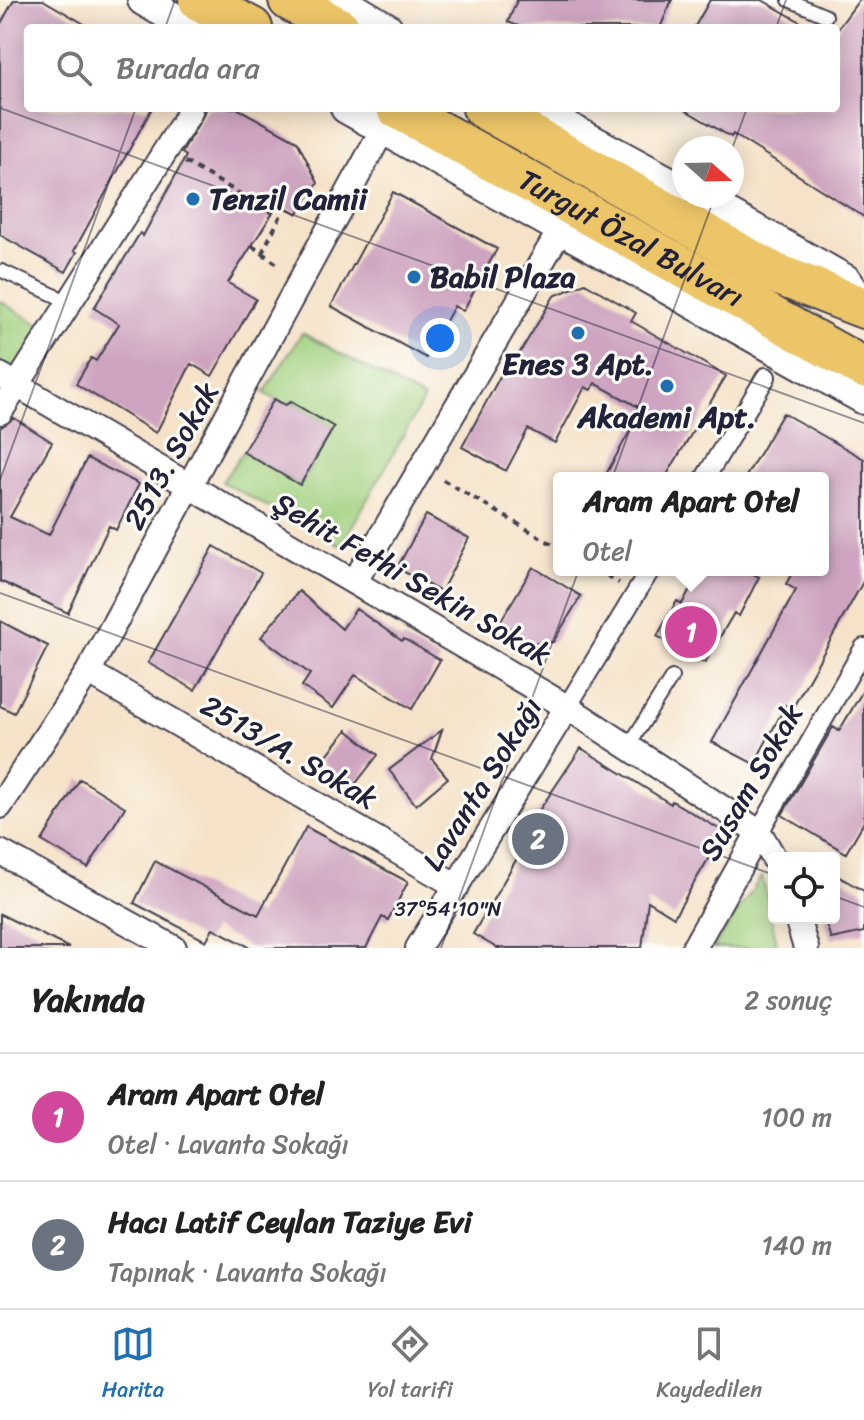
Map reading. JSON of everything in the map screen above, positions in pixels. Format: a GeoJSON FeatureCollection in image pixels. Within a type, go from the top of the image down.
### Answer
{"type":"FeatureCollection","features":[{"type":"Feature","properties":{"kind":"main road"},"geometry":{"type":"LineString","coordinates":[[199,0],[244,24]]}},
{"type":"Feature","properties":{"kind":"main road"},"geometry":{"type":"LineString","coordinates":[[289,0],[332,24]]}},
{"type":"Feature","properties":{"kind":"main road","name":"Turgut Özal Bulvarı"},"geometry":{"type":"LineString","coordinates":[[490,112],[774,273],[864,307]]}},
{"type":"Feature","properties":{"kind":"main road","name":"Turgut Özal Bulvarı"},"geometry":{"type":"LineString","coordinates":[[390,118],[864,368]]}},
{"type":"Feature","properties":{"kind":"street"},"geometry":{"type":"LineString","coordinates":[[143,0],[184,24]]}},
{"type":"Feature","properties":{"kind":"street"},"geometry":{"type":"LineString","coordinates":[[340,0],[380,24]]}},
{"type":"Feature","properties":{"kind":"street"},"geometry":{"type":"LineString","coordinates":[[0,412],[8,380],[69,302],[190,112]]}},
{"type":"Feature","properties":{"kind":"street"},"geometry":{"type":"LineString","coordinates":[[364,112],[390,118],[562,227],[864,399]]}},
{"type":"Feature","properties":{"kind":"street"},"geometry":{"type":"LineString","coordinates":[[539,112],[672,184]]}},
{"type":"Feature","properties":{"kind":"street","name":"2513. Sokak"},"geometry":{"type":"LineString","coordinates":[[0,806],[88,672],[390,118]]}},
{"type":"Feature","properties":{"kind":"street"},"geometry":{"type":"LineString","coordinates":[[717,208],[846,280],[864,307]]}},
{"type":"Feature","properties":{"kind":"street"},"geometry":{"type":"LineString","coordinates":[[355,581],[562,227]]}},
{"type":"Feature","properties":{"kind":"street"},"geometry":{"type":"LineString","coordinates":[[709,472],[766,377]]}},
{"type":"Feature","properties":{"kind":"street","name":"Şehit Fethi Sekin Sokak"},"geometry":{"type":"LineString","coordinates":[[8,380],[567,707],[759,832],[771,852]]}},
{"type":"Feature","properties":{"kind":"street","name":"Lavanta Sokağı"},"geometry":{"type":"LineString","coordinates":[[418,948],[646,576]]}},
{"type":"Feature","properties":{"kind":"street","name":"Susam Sokak"},"geometry":{"type":"LineString","coordinates":[[694,948],[864,648]]}},
{"type":"Feature","properties":{"kind":"street","name":"2513/A. Sokak"},"geometry":{"type":"LineString","coordinates":[[88,672],[457,886]]}},
{"type":"Feature","properties":{"kind":"street"},"geometry":{"type":"LineString","coordinates":[[0,852],[174,948]]}},
{"type":"Feature","properties":{"kind":"street"},"geometry":{"type":"LineString","coordinates":[[799,924],[806,948]]}},
{"type":"Feature","properties":{"kind":"lane"},"geometry":{"type":"LineString","coordinates":[[789,0],[826,16]]}},
{"type":"Feature","properties":{"kind":"lane"},"geometry":{"type":"LineString","coordinates":[[2,271],[69,302]]}},
{"type":"Feature","properties":{"kind":"lane"},"geometry":{"type":"LineString","coordinates":[[628,747],[672,677]]}},
{"type":"Feature","properties":{"kind":"path"},"geometry":{"type":"LineString","coordinates":[[165,151],[280,217],[262,253]]}},
{"type":"Feature","properties":{"kind":"path"},"geometry":{"type":"LineString","coordinates":[[252,246],[302,282]]}},
{"type":"Feature","properties":{"kind":"path"},"geometry":{"type":"LineString","coordinates":[[420,467],[553,545]]}},
{"type":"Feature","properties":{"kind":"green space"},"geometry":{"type":"Polygon","coordinates":[[[0,301],[45,328],[16,372],[0,363],[0,301]]]}},
{"type":"Feature","properties":{"kind":"green space"},"geometry":{"type":"Polygon","coordinates":[[[302,333],[424,399],[341,546],[222,482],[243,452],[300,485],[334,427],[292,402],[285,405],[264,393],[302,333]]]}},
{"type":"Feature","properties":{"kind":"green space"},"geometry":{"type":"Polygon","coordinates":[[[762,876],[768,903],[768,924],[773,924],[778,948],[713,948],[762,876]]]}},
{"type":"Feature","properties":{"kind":"building"},"geometry":{"type":"Polygon","coordinates":[[[14,0],[43,0],[84,24],[24,24],[24,112],[150,112],[74,251],[77,252],[66,272],[0,235],[0,25],[14,0]]]}},
{"type":"Feature","properties":{"kind":"building"},"geometry":{"type":"Polygon","coordinates":[[[517,0],[672,0],[662,24],[508,22],[517,0]]]}},
{"type":"Feature","properties":{"kind":"building"},"geometry":{"type":"Polygon","coordinates":[[[710,0],[762,0],[804,24],[696,24],[710,0]]]}},
{"type":"Feature","properties":{"kind":"building"},"geometry":{"type":"Polygon","coordinates":[[[859,0],[864,0],[864,217],[744,141],[744,136],[729,136],[689,112],[840,112],[840,26],[859,0]]]}},
{"type":"Feature","properties":{"kind":"building"},"geometry":{"type":"Polygon","coordinates":[[[205,112],[244,112],[297,141],[318,183],[297,214],[279,203],[228,283],[256,299],[212,376],[191,364],[156,433],[76,384],[91,358],[96,361],[119,324],[94,308],[140,233],[143,236],[186,156],[182,153],[205,112]]]}},
{"type":"Feature","properties":{"kind":"building","name":"Babil Plaza"},"geometry":{"type":"Polygon","coordinates":[[[393,192],[497,249],[463,311],[454,306],[426,358],[331,306],[393,192]]]}},
{"type":"Feature","properties":{"kind":"building"},"geometry":{"type":"Polygon","coordinates":[[[585,283],[636,313],[631,321],[726,376],[669,472],[607,472],[642,409],[595,383],[591,390],[585,387],[555,443],[528,429],[506,471],[462,447],[511,356],[516,359],[554,296],[585,283]]]}},
{"type":"Feature","properties":{"kind":"building"},"geometry":{"type":"Polygon","coordinates":[[[274,399],[285,405],[291,402],[334,427],[300,485],[243,452],[274,399]]]}},
{"type":"Feature","properties":{"kind":"building"},"geometry":{"type":"Polygon","coordinates":[[[783,413],[864,459],[864,580],[792,709],[786,705],[754,764],[712,742],[796,590],[786,584],[791,576],[829,576],[829,472],[749,472],[783,413]]]}},
{"type":"Feature","properties":{"kind":"building"},"geometry":{"type":"Polygon","coordinates":[[[14,418],[52,442],[10,517],[49,535],[87,458],[139,484],[116,530],[109,526],[68,613],[0,581],[0,428],[14,418]]]}},
{"type":"Feature","properties":{"kind":"building"},"geometry":{"type":"Polygon","coordinates":[[[426,515],[469,538],[441,592],[397,568],[426,515]]]}},
{"type":"Feature","properties":{"kind":"building"},"geometry":{"type":"Polygon","coordinates":[[[214,546],[261,573],[195,690],[148,663],[214,546]]]}},
{"type":"Feature","properties":{"kind":"building"},"geometry":{"type":"Polygon","coordinates":[[[533,567],[581,596],[553,642],[534,643],[500,622],[533,567]]]}},
{"type":"Feature","properties":{"kind":"building"},"geometry":{"type":"Polygon","coordinates":[[[697,576],[759,577],[739,616],[734,613],[705,663],[657,636],[677,601],[682,604],[697,576]]]}},
{"type":"Feature","properties":{"kind":"building"},"geometry":{"type":"Polygon","coordinates":[[[299,591],[342,629],[356,609],[402,641],[404,639],[440,660],[412,709],[355,675],[333,708],[302,686],[310,674],[261,637],[299,591]]]}},
{"type":"Feature","properties":{"kind":"building"},"geometry":{"type":"Polygon","coordinates":[[[0,621],[48,646],[14,713],[0,706],[0,621]]]}},
{"type":"Feature","properties":{"kind":"building"},"geometry":{"type":"Polygon","coordinates":[[[864,689],[864,822],[846,853],[782,815],[833,727],[839,731],[864,689]]]}},
{"type":"Feature","properties":{"kind":"building"},"geometry":{"type":"Polygon","coordinates":[[[347,730],[378,755],[353,787],[322,761],[347,730]]]}},
{"type":"Feature","properties":{"kind":"building"},"geometry":{"type":"Polygon","coordinates":[[[442,730],[432,759],[448,778],[416,805],[389,770],[442,730]]]}},
{"type":"Feature","properties":{"kind":"building"},"geometry":{"type":"Polygon","coordinates":[[[581,748],[671,804],[672,801],[724,832],[674,917],[648,901],[642,948],[497,948],[473,934],[530,836],[524,833],[581,748]]]}},
{"type":"Feature","properties":{"kind":"building"},"geometry":{"type":"Polygon","coordinates":[[[80,779],[125,807],[88,868],[42,841],[80,779]]]}},
{"type":"Feature","properties":{"kind":"building"},"geometry":{"type":"Polygon","coordinates":[[[306,827],[408,882],[388,920],[382,917],[366,948],[251,948],[213,928],[206,941],[134,903],[155,861],[258,915],[306,827]]]}},
{"type":"Feature","properties":{"kind":"building"},"geometry":{"type":"Polygon","coordinates":[[[840,877],[864,891],[864,932],[831,939],[826,924],[840,924],[840,877]]]}},
{"type":"Feature","properties":{"kind":"building"},"geometry":{"type":"Polygon","coordinates":[[[0,914],[69,948],[0,948],[0,914]]]}},
{"type":"Feature","properties":{"kind":"place","name":"Tenzil Camii"},"geometry":{"type":"Point","coordinates":[193,199]}},
{"type":"Feature","properties":{"kind":"place","name":"Babil Plaza"},"geometry":{"type":"Point","coordinates":[414,277]}},
{"type":"Feature","properties":{"kind":"place","name":"Enes 3 Apt."},"geometry":{"type":"Point","coordinates":[578,333]}},
{"type":"Feature","properties":{"kind":"place","name":"Akademi Apt."},"geometry":{"type":"Point","coordinates":[667,386]}},
{"type":"Feature","properties":{"kind":"place","name":"Aram Apart Otel"},"geometry":{"type":"Point","coordinates":[691,632]}},
{"type":"Feature","properties":{"kind":"place","name":"Hacı Latif Ceylan Taziye Evi"},"geometry":{"type":"Point","coordinates":[538,839]}}]}
